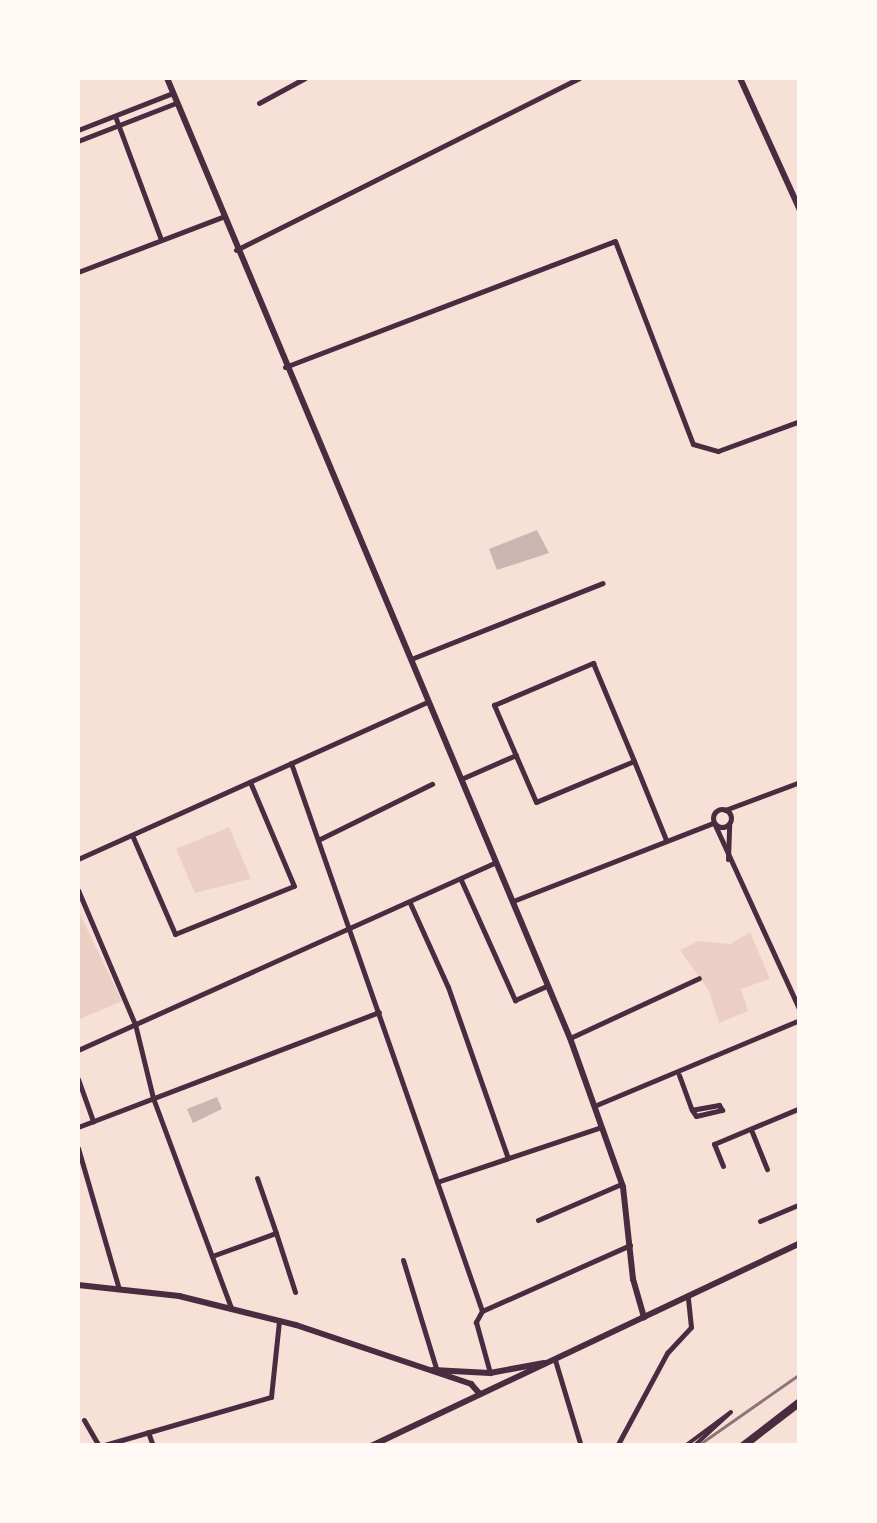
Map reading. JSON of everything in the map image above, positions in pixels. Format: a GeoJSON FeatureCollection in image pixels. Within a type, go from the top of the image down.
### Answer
{"type":"FeatureCollection","features":[{"type":"Feature","properties":{"kind":"main road"},"geometry":{"type":"LineString","coordinates":[[743,1446],[800,1402]]}},
{"type":"Feature","properties":{"kind":"street"},"geometry":{"type":"LineString","coordinates":[[167,78],[284,367],[570,1038],[622,1184],[644,1317]]}},
{"type":"Feature","properties":{"kind":"street"},"geometry":{"type":"LineString","coordinates":[[259,103],[305,78]]}},
{"type":"Feature","properties":{"kind":"street"},"geometry":{"type":"LineString","coordinates":[[236,250],[579,78]]}},
{"type":"Feature","properties":{"kind":"street"},"geometry":{"type":"LineString","coordinates":[[740,78],[800,210]]}},
{"type":"Feature","properties":{"kind":"street"},"geometry":{"type":"LineString","coordinates":[[78,130],[173,94]]}},
{"type":"Feature","properties":{"kind":"street"},"geometry":{"type":"LineString","coordinates":[[78,141],[176,103]]}},
{"type":"Feature","properties":{"kind":"street"},"geometry":{"type":"LineString","coordinates":[[115,116],[161,240]]}},
{"type":"Feature","properties":{"kind":"street"},"geometry":{"type":"LineString","coordinates":[[78,272],[222,217]]}},
{"type":"Feature","properties":{"kind":"street"},"geometry":{"type":"LineString","coordinates":[[284,367],[615,241],[693,444],[718,451],[800,421]]}},
{"type":"Feature","properties":{"kind":"street"},"geometry":{"type":"LineString","coordinates":[[408,660],[603,583]]}},
{"type":"Feature","properties":{"kind":"street"},"geometry":{"type":"LineString","coordinates":[[634,761],[536,802],[494,705],[593,663],[634,761],[666,840]]}},
{"type":"Feature","properties":{"kind":"street"},"geometry":{"type":"LineString","coordinates":[[78,859],[428,702]]}},
{"type":"Feature","properties":{"kind":"street"},"geometry":{"type":"LineString","coordinates":[[461,779],[516,755]]}},
{"type":"Feature","properties":{"kind":"street"},"geometry":{"type":"LineString","coordinates":[[290,764],[320,838],[482,1310]]}},
{"type":"Feature","properties":{"kind":"street"},"geometry":{"type":"LineString","coordinates":[[132,834],[175,934],[294,886],[250,782]]}},
{"type":"Feature","properties":{"kind":"street"},"geometry":{"type":"LineString","coordinates":[[513,901],[800,782]]}},
{"type":"Feature","properties":{"kind":"street"},"geometry":{"type":"LineString","coordinates":[[320,838],[432,784]]}},
{"type":"Feature","properties":{"kind":"street"},"geometry":{"type":"LineString","coordinates":[[713,821],[730,822],[745,807]]}},
{"type":"Feature","properties":{"kind":"street"},"geometry":{"type":"LineString","coordinates":[[726,810],[730,822],[728,862]]}},
{"type":"Feature","properties":{"kind":"street"},"geometry":{"type":"LineString","coordinates":[[713,821],[728,862],[800,1010]]}},
{"type":"Feature","properties":{"kind":"street"},"geometry":{"type":"LineString","coordinates":[[78,1050],[496,862]]}},
{"type":"Feature","properties":{"kind":"street"},"geometry":{"type":"LineString","coordinates":[[460,880],[515,1000],[548,985]]}},
{"type":"Feature","properties":{"kind":"street"},"geometry":{"type":"LineString","coordinates":[[78,890],[135,1024],[154,1098],[231,1308]]}},
{"type":"Feature","properties":{"kind":"street"},"geometry":{"type":"LineString","coordinates":[[410,903],[448,987],[508,1158]]}},
{"type":"Feature","properties":{"kind":"street"},"geometry":{"type":"LineString","coordinates":[[570,1038],[699,978]]}},
{"type":"Feature","properties":{"kind":"street"},"geometry":{"type":"LineString","coordinates":[[78,1127],[380,1012]]}},
{"type":"Feature","properties":{"kind":"street"},"geometry":{"type":"LineString","coordinates":[[594,1106],[679,1075],[800,1020]]}},
{"type":"Feature","properties":{"kind":"street"},"geometry":{"type":"LineString","coordinates":[[679,1075],[692,1110],[700,1118],[722,1110],[719,1105],[692,1110]]}},
{"type":"Feature","properties":{"kind":"street"},"geometry":{"type":"LineString","coordinates":[[78,1079],[93,1121]]}},
{"type":"Feature","properties":{"kind":"street"},"geometry":{"type":"LineString","coordinates":[[723,1166],[714,1144],[752,1132],[800,1108]]}},
{"type":"Feature","properties":{"kind":"street"},"geometry":{"type":"LineString","coordinates":[[437,1182],[601,1127]]}},
{"type":"Feature","properties":{"kind":"street"},"geometry":{"type":"LineString","coordinates":[[752,1132],[767,1169]]}},
{"type":"Feature","properties":{"kind":"street"},"geometry":{"type":"LineString","coordinates":[[78,1148],[119,1289]]}},
{"type":"Feature","properties":{"kind":"street"},"geometry":{"type":"LineString","coordinates":[[257,1178],[295,1292]]}},
{"type":"Feature","properties":{"kind":"street"},"geometry":{"type":"LineString","coordinates":[[538,1220],[622,1184]]}},
{"type":"Feature","properties":{"kind":"street"},"geometry":{"type":"LineString","coordinates":[[760,1221],[800,1204]]}},
{"type":"Feature","properties":{"kind":"street"},"geometry":{"type":"LineString","coordinates":[[212,1256],[276,1233]]}},
{"type":"Feature","properties":{"kind":"street"},"geometry":{"type":"LineString","coordinates":[[371,1446],[800,1243]]}},
{"type":"Feature","properties":{"kind":"street"},"geometry":{"type":"LineString","coordinates":[[490,1373],[476,1322],[482,1310],[630,1245]]}},
{"type":"Feature","properties":{"kind":"street"},"geometry":{"type":"LineString","coordinates":[[403,1260],[437,1371]]}},
{"type":"Feature","properties":{"kind":"street"},"geometry":{"type":"LineString","coordinates":[[78,1285],[231,1308],[279,1320],[401,1364],[471,1384],[480,1394]]}},
{"type":"Feature","properties":{"kind":"street"},"geometry":{"type":"LineString","coordinates":[[617,1446],[667,1354],[691,1328],[688,1297]]}},
{"type":"Feature","properties":{"kind":"street"},"geometry":{"type":"LineString","coordinates":[[84,1420],[100,1446],[271,1397],[279,1320]]}},
{"type":"Feature","properties":{"kind":"street"},"geometry":{"type":"LineString","coordinates":[[401,1364],[437,1371],[490,1373],[552,1361]]}},
{"type":"Feature","properties":{"kind":"street"},"geometry":{"type":"LineString","coordinates":[[552,1361],[580,1446]]}},
{"type":"Feature","properties":{"kind":"street"},"geometry":{"type":"LineString","coordinates":[[685,1446],[734,1415],[694,1446]]}},
{"type":"Feature","properties":{"kind":"street"},"geometry":{"type":"LineString","coordinates":[[148,1432],[154,1446]]}},
{"type":"Feature","properties":{"kind":"shaded area"},"geometry":{"type":"Polygon","coordinates":[[[229,827],[251,879],[195,893],[176,849],[229,827]]]}},
{"type":"Feature","properties":{"kind":"shaded area"},"geometry":{"type":"Polygon","coordinates":[[[78,910],[122,1001],[78,1020],[78,910]]]}},
{"type":"Feature","properties":{"kind":"shaded area"},"geometry":{"type":"Polygon","coordinates":[[[750,932],[770,979],[741,989],[748,1011],[719,1023],[709,991],[680,950],[698,941],[731,944],[750,932]]]}},
{"type":"Feature","properties":{"kind":"building"},"geometry":{"type":"Polygon","coordinates":[[[537,530],[549,553],[497,570],[489,549],[537,530]]]}},
{"type":"Feature","properties":{"kind":"building"},"geometry":{"type":"Polygon","coordinates":[[[217,1097],[222,1109],[193,1123],[187,1109],[217,1097]]]}},
{"type":"Feature","properties":{"kind":"railway"},"geometry":{"type":"LineString","coordinates":[[697,1446],[800,1374]]}}]}
